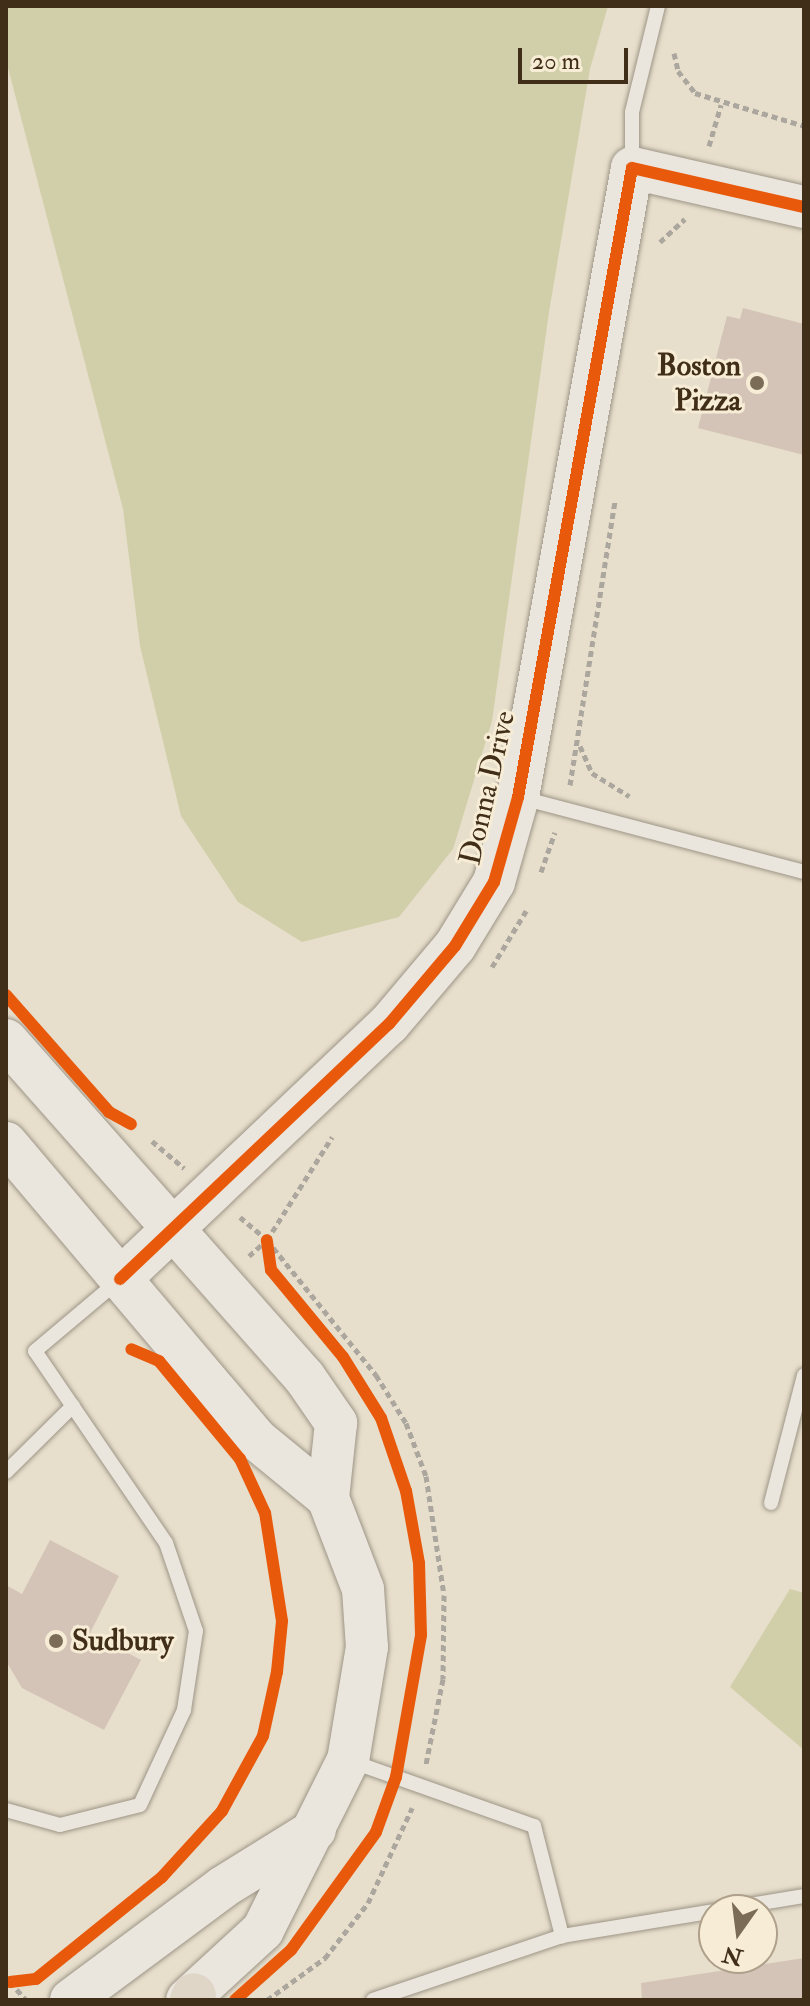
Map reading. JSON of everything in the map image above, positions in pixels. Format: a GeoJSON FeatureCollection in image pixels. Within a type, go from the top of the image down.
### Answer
{"type":"FeatureCollection","features":[{"type":"Feature","properties":{"kind":"main road"},"geometry":{"type":"LineString","coordinates":[[632,168],[804,207]]}},
{"type":"Feature","properties":{"kind":"main road","name":"Donna Drive"},"geometry":{"type":"LineString","coordinates":[[120,1279],[177,1229],[389,1024],[455,946],[494,882],[518,797],[632,168]]}},
{"type":"Feature","properties":{"kind":"main road"},"geometry":{"type":"LineString","coordinates":[[6,1040],[177,1229],[305,1378],[336,1423],[328,1498],[363,1589],[367,1647],[348,1760],[316,1830],[263,1930],[191,1998]]}},
{"type":"Feature","properties":{"kind":"main road"},"geometry":{"type":"LineString","coordinates":[[6,1143],[120,1279],[215,1384],[256,1439],[328,1498]]}},
{"type":"Feature","properties":{"kind":"main road"},"geometry":{"type":"LineString","coordinates":[[53,1990],[316,1830]]}},
{"type":"Feature","properties":{"kind":"lane"},"geometry":{"type":"LineString","coordinates":[[632,168],[632,112],[658,6]]}},
{"type":"Feature","properties":{"kind":"lane"},"geometry":{"type":"LineString","coordinates":[[518,797],[804,872]]}},
{"type":"Feature","properties":{"kind":"lane"},"geometry":{"type":"LineString","coordinates":[[6,1810],[60,1825],[140,1805],[184,1710],[196,1631],[166,1543],[35,1351],[120,1279]]}},
{"type":"Feature","properties":{"kind":"lane"},"geometry":{"type":"LineString","coordinates":[[771,1503],[804,1375]]}},
{"type":"Feature","properties":{"kind":"lane"},"geometry":{"type":"LineString","coordinates":[[6,1472],[73,1406]]}},
{"type":"Feature","properties":{"kind":"lane"},"geometry":{"type":"LineString","coordinates":[[348,1760],[534,1826],[562,1936]]}},
{"type":"Feature","properties":{"kind":"lane"},"geometry":{"type":"LineString","coordinates":[[778,1900],[804,1896]]}},
{"type":"Feature","properties":{"kind":"lane"},"geometry":{"type":"LineString","coordinates":[[373,2000],[562,1936],[698,1913]]}},
{"type":"Feature","properties":{"kind":"path"},"geometry":{"type":"LineString","coordinates":[[677,42],[678,71],[695,93],[804,126]]}},
{"type":"Feature","properties":{"kind":"path"},"geometry":{"type":"LineString","coordinates":[[579,745],[592,773],[610,790],[641,800]]}},
{"type":"Feature","properties":{"kind":"path"},"geometry":{"type":"LineString","coordinates":[[267,1240],[271,1270],[350,1369]]}},
{"type":"Feature","properties":{"kind":"path"},"geometry":{"type":"LineString","coordinates":[[10,1982],[53,1990]]}},
{"type":"Feature","properties":{"kind":"path"},"geometry":{"type":"LineString","coordinates":[[10,1982],[26,2000]]}},
{"type":"Feature","properties":{"kind":"shaded area"},"geometry":{"type":"Polygon","coordinates":[[[6,6],[608,6],[590,69],[549,312],[492,721],[453,849],[399,917],[302,942],[238,902],[181,816],[140,646],[123,509],[6,60],[6,6]]]}},
{"type":"Feature","properties":{"kind":"shaded area"},"geometry":{"type":"Polygon","coordinates":[[[790,1589],[804,1593],[804,1750],[730,1687],[790,1589]]]}},
{"type":"Feature","properties":{"kind":"building","name":"Boston Pizza"},"geometry":{"type":"Polygon","coordinates":[[[743,308],[804,324],[804,455],[698,428],[727,316],[740,319],[743,308]]]}},
{"type":"Feature","properties":{"kind":"building","name":"Sudbury"},"geometry":{"type":"Polygon","coordinates":[[[50,1540],[119,1576],[90,1633],[141,1660],[104,1730],[22,1688],[6,1661],[6,1585],[22,1594],[50,1540]]]}},
{"type":"Feature","properties":{"kind":"building"},"geometry":{"type":"Polygon","coordinates":[[[804,1958],[804,2000],[642,2000],[641,1983],[700,1974],[778,1974],[778,1962],[804,1958]]]}},
{"type":"Feature","properties":{"kind":"cycle path"},"geometry":{"type":"LineString","coordinates":[[120,1279],[389,1024],[455,946],[494,882],[518,797],[632,168],[804,207]]}},
{"type":"Feature","properties":{"kind":"cycle path"},"geometry":{"type":"LineString","coordinates":[[6,995],[109,1112],[131,1124]]}},
{"type":"Feature","properties":{"kind":"cycle path"},"geometry":{"type":"LineString","coordinates":[[235,2000],[291,1950],[376,1832],[396,1777],[421,1635],[419,1563],[406,1491],[381,1418],[343,1357],[271,1270],[267,1240]]}},
{"type":"Feature","properties":{"kind":"cycle path"},"geometry":{"type":"LineString","coordinates":[[10,1982],[36,1979],[162,1877],[222,1811],[263,1736],[277,1672],[282,1621],[265,1513],[240,1459],[159,1361],[131,1349]]}},
{"type":"Feature","properties":{"kind":"place","name":"Boston Pizza"},"geometry":{"type":"Point","coordinates":[757,383]}},
{"type":"Feature","properties":{"kind":"place","name":"Sudbury"},"geometry":{"type":"Point","coordinates":[56,1641]}}]}
